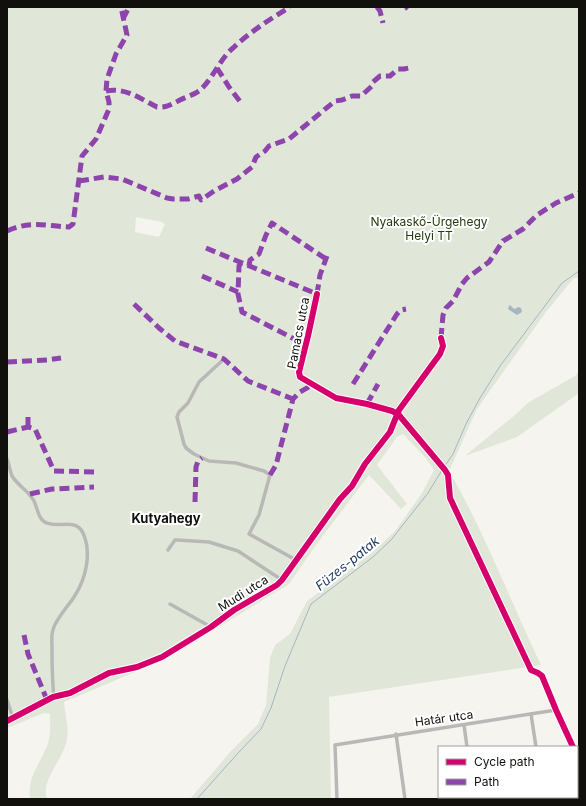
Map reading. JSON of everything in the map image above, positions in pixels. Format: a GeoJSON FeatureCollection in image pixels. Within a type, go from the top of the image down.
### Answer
{"type":"FeatureCollection","features":[{"type":"Feature","properties":{"kind":"street","name":"Pamacs utca"},"geometry":{"type":"LineString","coordinates":[[317,294],[299,372],[300,377],[336,398],[367,404],[398,414]]}},
{"type":"Feature","properties":{"kind":"street","name":"Mudi utca"},"geometry":{"type":"LineString","coordinates":[[7,721],[54,697],[70,693],[109,673],[137,668],[162,656],[211,627],[234,610],[277,585],[340,499],[352,486],[365,464],[390,432],[399,410],[440,354],[443,346],[442,338]]}},
{"type":"Feature","properties":{"kind":"street"},"geometry":{"type":"LineString","coordinates":[[224,359],[199,382],[188,403],[179,412],[178,417],[184,444],[186,448],[194,454],[209,461],[236,463],[264,471],[270,475],[259,515],[249,534],[296,560]]}},
{"type":"Feature","properties":{"kind":"street"},"geometry":{"type":"LineString","coordinates":[[398,414],[444,468],[448,475],[450,498],[514,636],[531,670],[542,676],[573,746]]}},
{"type":"Feature","properties":{"kind":"street"},"geometry":{"type":"LineString","coordinates":[[7,458],[12,476],[35,501],[42,520],[49,524],[71,524],[76,526],[81,529],[87,544],[88,557],[81,584],[53,630],[52,677],[54,697]]}},
{"type":"Feature","properties":{"kind":"street"},"geometry":{"type":"LineString","coordinates":[[168,550],[174,540],[209,542],[245,554],[282,580]]}},
{"type":"Feature","properties":{"kind":"street"},"geometry":{"type":"LineString","coordinates":[[170,604],[211,627]]}},
{"type":"Feature","properties":{"kind":"street"},"geometry":{"type":"LineString","coordinates":[[7,700],[13,718]]}},
{"type":"Feature","properties":{"kind":"street","name":"Határ utca"},"geometry":{"type":"LineString","coordinates":[[337,799],[335,745],[396,734],[556,710]]}},
{"type":"Feature","properties":{"kind":"street"},"geometry":{"type":"LineString","coordinates":[[531,714],[536,746]]}},
{"type":"Feature","properties":{"kind":"street"},"geometry":{"type":"LineString","coordinates":[[464,725],[468,746]]}},
{"type":"Feature","properties":{"kind":"street"},"geometry":{"type":"LineString","coordinates":[[396,734],[405,799]]}},
{"type":"Feature","properties":{"kind":"green space","name":"Nyakaskő-Ürgehegy Helyi TT"},"geometry":{"type":"Polygon","coordinates":[[[7,7],[579,7],[579,277],[573,279],[546,312],[477,409],[449,471],[486,542],[541,665],[329,697],[331,799],[190,799],[231,751],[258,724],[266,705],[270,658],[275,645],[290,634],[307,601],[373,552],[396,530],[422,493],[434,470],[425,457],[403,434],[397,437],[377,465],[407,504],[401,509],[369,475],[316,545],[289,584],[168,658],[64,702],[67,739],[62,754],[49,777],[46,792],[47,799],[30,799],[30,791],[35,770],[49,740],[50,714],[44,713],[7,728],[7,7]],[[136,217],[135,232],[159,237],[165,224],[162,222],[136,217]]]}},
{"type":"Feature","properties":{"kind":"green space"},"geometry":{"type":"Polygon","coordinates":[[[579,371],[579,393],[575,396],[517,437],[466,455],[529,402],[575,376],[579,371]]]}},
{"type":"Feature","properties":{"kind":"water"},"geometry":{"type":"Polygon","coordinates":[[[510,305],[514,309],[519,307],[521,308],[522,312],[517,315],[508,309],[510,305]]]}},
{"type":"Feature","properties":{"kind":"waterway","name":"Füzes-patak"},"geometry":{"type":"LineString","coordinates":[[444,467],[453,454],[466,424],[480,398],[500,366],[562,283],[579,271]]}},
{"type":"Feature","properties":{"kind":"waterway","name":"Füzes-patak"},"geometry":{"type":"LineString","coordinates":[[197,799],[261,729],[271,708],[285,666],[311,604],[373,557],[391,540],[428,493],[442,470]]}},
{"type":"Feature","properties":{"kind":"marked path"},"geometry":{"type":"LineString","coordinates":[[7,231],[31,225],[69,227],[73,224],[82,156],[96,139],[109,109],[106,91],[107,79],[116,54],[127,35],[121,7]]}},
{"type":"Feature","properties":{"kind":"marked path"},"geometry":{"type":"LineString","coordinates":[[123,19],[129,7]]}},
{"type":"Feature","properties":{"kind":"marked path"},"geometry":{"type":"LineString","coordinates":[[106,91],[113,90],[126,92],[157,107],[172,104],[194,94],[204,86],[233,48],[260,26],[290,7]]}},
{"type":"Feature","properties":{"kind":"marked path"},"geometry":{"type":"LineString","coordinates":[[377,7],[380,11],[383,23]]}},
{"type":"Feature","properties":{"kind":"marked path"},"geometry":{"type":"LineString","coordinates":[[79,181],[104,177],[122,179],[167,198],[188,199],[199,196],[201,200],[214,191],[237,179],[252,167],[256,157],[265,151],[269,146],[289,139],[335,101],[352,96],[361,96],[380,76],[390,76],[398,69],[413,67]]}},
{"type":"Feature","properties":{"kind":"marked path"},"geometry":{"type":"LineString","coordinates":[[217,68],[242,104]]}},
{"type":"Feature","properties":{"kind":"marked path"},"geometry":{"type":"LineString","coordinates":[[441,338],[443,315],[446,308],[453,301],[467,278],[489,262],[503,241],[523,229],[537,215],[556,203],[579,193]]}},
{"type":"Feature","properties":{"kind":"marked path"},"geometry":{"type":"LineString","coordinates":[[249,266],[250,260],[259,254],[272,223],[326,259]]}},
{"type":"Feature","properties":{"kind":"marked path"},"geometry":{"type":"LineString","coordinates":[[206,248],[317,294],[320,275],[327,256]]}},
{"type":"Feature","properties":{"kind":"marked path"},"geometry":{"type":"LineString","coordinates":[[241,263],[239,266],[238,294],[242,312],[306,345]]}},
{"type":"Feature","properties":{"kind":"marked path"},"geometry":{"type":"LineString","coordinates":[[202,276],[238,292]]}},
{"type":"Feature","properties":{"kind":"marked path"},"geometry":{"type":"LineString","coordinates":[[134,304],[175,341],[224,359],[248,381],[293,399]]}},
{"type":"Feature","properties":{"kind":"marked path"},"geometry":{"type":"LineString","coordinates":[[353,384],[397,314],[401,310],[406,309]]}},
{"type":"Feature","properties":{"kind":"marked path"},"geometry":{"type":"LineString","coordinates":[[7,362],[61,358]]}},
{"type":"Feature","properties":{"kind":"marked path"},"geometry":{"type":"LineString","coordinates":[[367,404],[378,384]]}},
{"type":"Feature","properties":{"kind":"marked path"},"geometry":{"type":"LineString","coordinates":[[270,475],[276,465],[293,399],[300,392],[312,385]]}},
{"type":"Feature","properties":{"kind":"marked path"},"geometry":{"type":"LineString","coordinates":[[28,427],[28,416],[31,415]]}},
{"type":"Feature","properties":{"kind":"marked path"},"geometry":{"type":"LineString","coordinates":[[7,432],[28,427],[35,429],[54,471],[99,472]]}},
{"type":"Feature","properties":{"kind":"marked path"},"geometry":{"type":"LineString","coordinates":[[195,502],[196,467],[198,461],[202,458]]}},
{"type":"Feature","properties":{"kind":"marked path"},"geometry":{"type":"LineString","coordinates":[[30,494],[52,489],[94,487]]}},
{"type":"Feature","properties":{"kind":"marked path"},"geometry":{"type":"LineString","coordinates":[[24,635],[28,654],[47,700]]}},
{"type":"Feature","properties":{"kind":"cycle path"},"geometry":{"type":"LineString","coordinates":[[317,294],[299,372],[300,377],[336,398],[367,404],[398,414],[445,470],[448,475],[450,498],[531,670],[542,676],[573,746]]}},
{"type":"Feature","properties":{"kind":"cycle path"},"geometry":{"type":"LineString","coordinates":[[7,721],[53,697],[70,693],[109,673],[137,667],[162,657],[211,627],[234,610],[277,585],[340,499],[352,486],[365,464],[390,432],[399,410],[440,354],[443,346],[441,338]]}},
{"type":"Feature","properties":{"kind":"district","name":"Kutyahegy"},"geometry":{"type":"Point","coordinates":[166,518]}}]}
